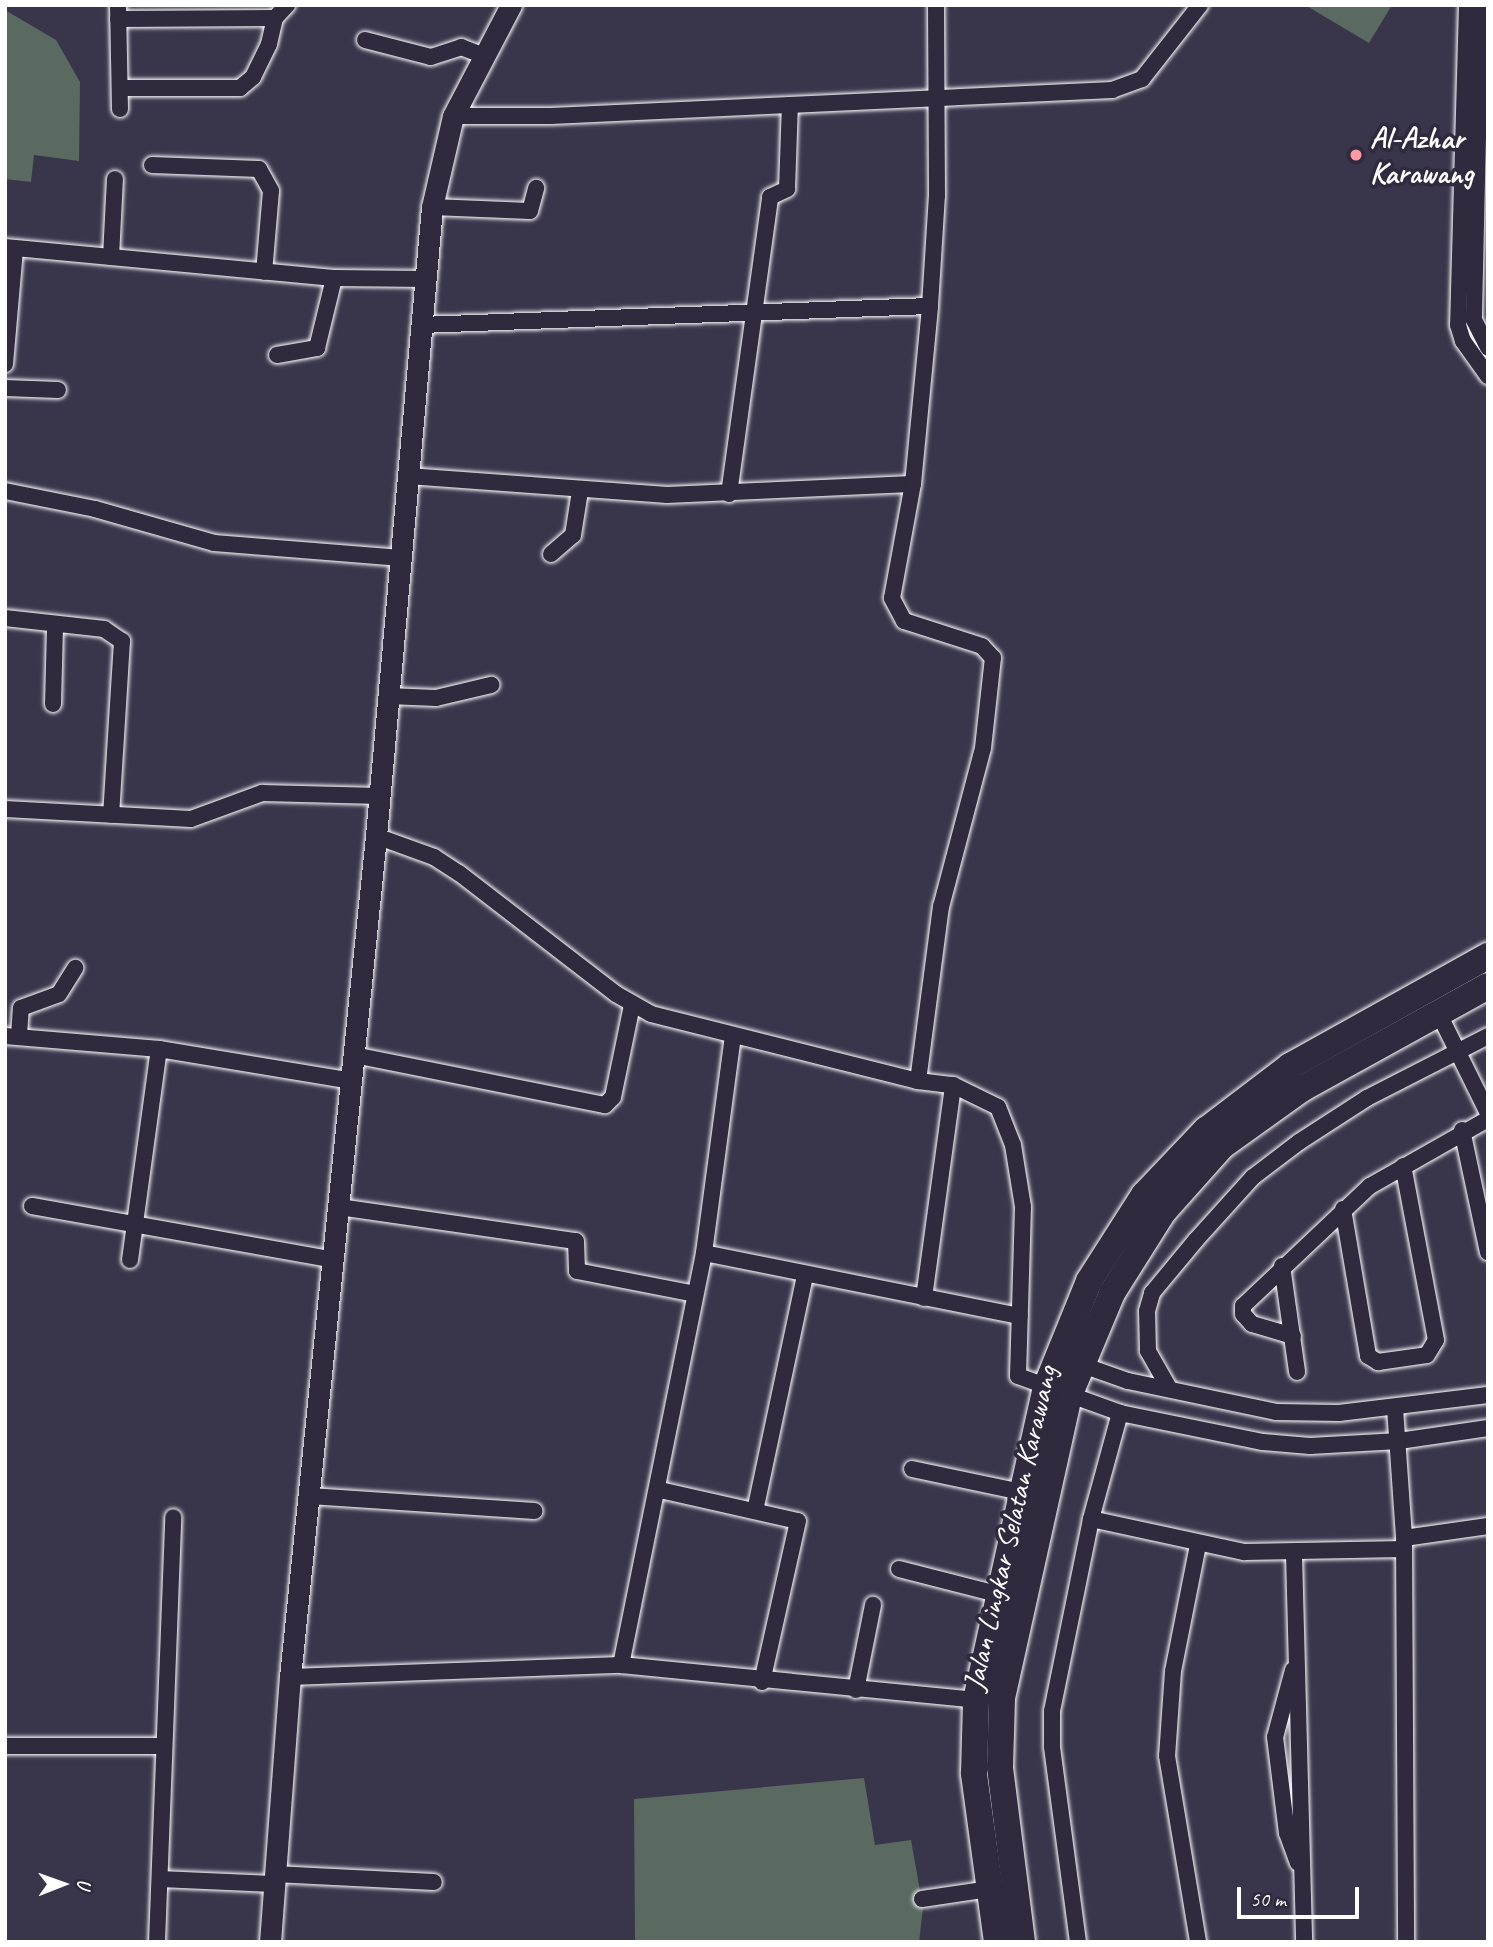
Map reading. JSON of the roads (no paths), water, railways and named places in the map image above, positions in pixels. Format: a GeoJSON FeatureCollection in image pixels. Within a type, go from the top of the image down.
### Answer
{"type":"FeatureCollection","features":[{"type":"Feature","properties":{"kind":"main road","name":"Jalan Lingkar Selatan Karawang"},"geometry":{"type":"LineString","coordinates":[[1070,1361],[1089,1281],[1144,1195],[1206,1130],[1290,1066],[1488,956]]}},
{"type":"Feature","properties":{"kind":"main road","name":"Jalan Lingkar Selatan Karawang"},"geometry":{"type":"LineString","coordinates":[[1070,1361],[1163,1212],[1222,1146],[1303,1087],[1488,986]]}},
{"type":"Feature","properties":{"kind":"main road"},"geometry":{"type":"LineString","coordinates":[[997,1942],[974,1773],[976,1700],[1021,1492],[1070,1361]]}},
{"type":"Feature","properties":{"kind":"main road","name":"Jalan Lingkar Selatan Karawang"},"geometry":{"type":"LineString","coordinates":[[1022,1942],[1000,1767],[1000,1718],[1057,1391]]}},
{"type":"Feature","properties":{"kind":"street"},"geometry":{"type":"LineString","coordinates":[[270,1942],[289,1677],[310,1496],[380,796],[432,207],[453,116],[482,55],[511,5]]}},
{"type":"Feature","properties":{"kind":"street"},"geometry":{"type":"LineString","coordinates":[[918,1081],[941,907],[983,748],[993,659],[982,646],[904,621],[892,598],[913,484],[930,306],[937,196],[936,5]]}},
{"type":"Feature","properties":{"kind":"street"},"geometry":{"type":"LineString","coordinates":[[453,116],[935,100],[1128,86],[1142,79],[1200,5]]}},
{"type":"Feature","properties":{"kind":"street"},"geometry":{"type":"LineString","coordinates":[[1467,5],[1474,57],[1474,320],[1488,348]]}},
{"type":"Feature","properties":{"kind":"street"},"geometry":{"type":"LineString","coordinates":[[1481,5],[1474,57],[1458,325],[1463,341],[1488,376]]}},
{"type":"Feature","properties":{"kind":"street"},"geometry":{"type":"LineString","coordinates":[[120,109],[118,12],[281,11],[270,44],[253,77],[240,88],[121,88]]}},
{"type":"Feature","properties":{"kind":"street"},"geometry":{"type":"LineString","coordinates":[[365,40],[431,57],[461,47],[482,55]]}},
{"type":"Feature","properties":{"kind":"street"},"geometry":{"type":"LineString","coordinates":[[729,494],[770,197],[787,189],[790,105]]}},
{"type":"Feature","properties":{"kind":"street"},"geometry":{"type":"LineString","coordinates":[[152,164],[259,169],[271,191],[264,272]]}},
{"type":"Feature","properties":{"kind":"street"},"geometry":{"type":"LineString","coordinates":[[111,257],[115,179]]}},
{"type":"Feature","properties":{"kind":"street"},"geometry":{"type":"LineString","coordinates":[[432,207],[530,211],[536,188]]}},
{"type":"Feature","properties":{"kind":"street"},"geometry":{"type":"LineString","coordinates":[[5,364],[10,248],[334,278],[426,279]]}},
{"type":"Feature","properties":{"kind":"street"},"geometry":{"type":"LineString","coordinates":[[277,355],[317,348],[334,278]]}},
{"type":"Feature","properties":{"kind":"street"},"geometry":{"type":"LineString","coordinates":[[421,325],[930,306]]}},
{"type":"Feature","properties":{"kind":"street"},"geometry":{"type":"LineString","coordinates":[[5,388],[58,390]]}},
{"type":"Feature","properties":{"kind":"street"},"geometry":{"type":"LineString","coordinates":[[408,476],[580,491],[729,494],[913,484]]}},
{"type":"Feature","properties":{"kind":"street"},"geometry":{"type":"LineString","coordinates":[[5,491],[95,509],[214,543],[401,558]]}},
{"type":"Feature","properties":{"kind":"street"},"geometry":{"type":"LineString","coordinates":[[551,554],[573,535],[580,491]]}},
{"type":"Feature","properties":{"kind":"street"},"geometry":{"type":"LineString","coordinates":[[5,618],[111,631],[122,641],[111,816]]}},
{"type":"Feature","properties":{"kind":"street"},"geometry":{"type":"LineString","coordinates":[[53,704],[55,625]]}},
{"type":"Feature","properties":{"kind":"street"},"geometry":{"type":"LineString","coordinates":[[388,696],[436,698],[491,685]]}},
{"type":"Feature","properties":{"kind":"street"},"geometry":{"type":"LineString","coordinates":[[5,809],[198,818],[232,801],[288,791],[380,796]]}},
{"type":"Feature","properties":{"kind":"street"},"geometry":{"type":"LineString","coordinates":[[376,836],[433,858],[459,873],[632,1005],[733,1037],[918,1081],[953,1085],[983,1096],[998,1107],[1008,1123],[1023,1208],[1018,1376],[1120,1413],[1286,1444],[1399,1441],[1488,1429]]}},
{"type":"Feature","properties":{"kind":"street"},"geometry":{"type":"LineString","coordinates":[[75,968],[59,995],[21,1008],[12,1035],[159,1049],[352,1081]]}},
{"type":"Feature","properties":{"kind":"street"},"geometry":{"type":"LineString","coordinates":[[354,1055],[605,1105],[613,1097],[632,1005]]}},
{"type":"Feature","properties":{"kind":"street"},"geometry":{"type":"LineString","coordinates":[[1439,1014],[1488,1113]]}},
{"type":"Feature","properties":{"kind":"street"},"geometry":{"type":"LineString","coordinates":[[1169,1388],[1148,1351],[1147,1311],[1152,1293],[1253,1177],[1299,1142],[1367,1098],[1488,1036]]}},
{"type":"Feature","properties":{"kind":"street"},"geometry":{"type":"LineString","coordinates":[[621,1665],[660,1490],[704,1252],[733,1037]]}},
{"type":"Feature","properties":{"kind":"street"},"geometry":{"type":"LineString","coordinates":[[130,1260],[159,1049]]}},
{"type":"Feature","properties":{"kind":"street"},"geometry":{"type":"LineString","coordinates":[[924,1298],[953,1085]]}},
{"type":"Feature","properties":{"kind":"street"},"geometry":{"type":"LineString","coordinates":[[1293,1336],[1252,1324],[1242,1310],[1282,1266],[1370,1186],[1462,1130],[1488,1119]]}},
{"type":"Feature","properties":{"kind":"street"},"geometry":{"type":"LineString","coordinates":[[1462,1130],[1481,1207],[1488,1252]]}},
{"type":"Feature","properties":{"kind":"street"},"geometry":{"type":"LineString","coordinates":[[1343,1209],[1368,1356],[1378,1362],[1427,1355],[1436,1340],[1403,1166]]}},
{"type":"Feature","properties":{"kind":"street"},"geometry":{"type":"LineString","coordinates":[[32,1206],[334,1260]]}},
{"type":"Feature","properties":{"kind":"street"},"geometry":{"type":"LineString","coordinates":[[339,1208],[576,1241],[577,1271],[695,1294]]}},
{"type":"Feature","properties":{"kind":"street"},"geometry":{"type":"LineString","coordinates":[[704,1252],[805,1275],[1020,1316]]}},
{"type":"Feature","properties":{"kind":"street"},"geometry":{"type":"LineString","coordinates":[[1282,1266],[1297,1372]]}},
{"type":"Feature","properties":{"kind":"street"},"geometry":{"type":"LineString","coordinates":[[755,1511],[805,1275]]}},
{"type":"Feature","properties":{"kind":"street"},"geometry":{"type":"LineString","coordinates":[[1070,1361],[1169,1388],[1276,1412],[1339,1413],[1488,1395]]}},
{"type":"Feature","properties":{"kind":"street"},"geometry":{"type":"LineString","coordinates":[[1395,1408],[1404,1543],[1406,1942]]}},
{"type":"Feature","properties":{"kind":"street"},"geometry":{"type":"LineString","coordinates":[[1078,1942],[1051,1729],[1091,1519],[1120,1413]]}},
{"type":"Feature","properties":{"kind":"street"},"geometry":{"type":"LineString","coordinates":[[912,1469],[1021,1492]]}},
{"type":"Feature","properties":{"kind":"street"},"geometry":{"type":"LineString","coordinates":[[660,1490],[795,1519],[799,1526],[762,1682]]}},
{"type":"Feature","properties":{"kind":"street"},"geometry":{"type":"LineString","coordinates":[[310,1496],[535,1511]]}},
{"type":"Feature","properties":{"kind":"street"},"geometry":{"type":"LineString","coordinates":[[157,1942],[173,1517]]}},
{"type":"Feature","properties":{"kind":"street"},"geometry":{"type":"LineString","coordinates":[[1091,1519],[1198,1545],[1294,1554],[1404,1543],[1488,1526]]}},
{"type":"Feature","properties":{"kind":"street"},"geometry":{"type":"LineString","coordinates":[[1198,1545],[1173,1671],[1167,1756],[1198,1942]]}},
{"type":"Feature","properties":{"kind":"street"},"geometry":{"type":"LineString","coordinates":[[1294,1554],[1304,1942]]}},
{"type":"Feature","properties":{"kind":"street"},"geometry":{"type":"LineString","coordinates":[[899,1569],[997,1594]]}},
{"type":"Feature","properties":{"kind":"street"},"geometry":{"type":"LineString","coordinates":[[856,1690],[873,1605]]}},
{"type":"Feature","properties":{"kind":"street"},"geometry":{"type":"LineString","coordinates":[[1297,1661],[1275,1737],[1287,1833],[1302,1867]]}},
{"type":"Feature","properties":{"kind":"street"},"geometry":{"type":"LineString","coordinates":[[289,1677],[621,1665],[762,1682],[976,1700]]}},
{"type":"Feature","properties":{"kind":"street"},"geometry":{"type":"LineString","coordinates":[[5,1746],[163,1746]]}},
{"type":"Feature","properties":{"kind":"street"},"geometry":{"type":"LineString","coordinates":[[160,1879],[434,1882]]}},
{"type":"Feature","properties":{"kind":"street"},"geometry":{"type":"LineString","coordinates":[[922,1899],[990,1889]]}},
{"type":"Feature","properties":{"kind":"place","name":"Al-Azhar Karawang"},"geometry":{"type":"Point","coordinates":[1356,155]}}]}
